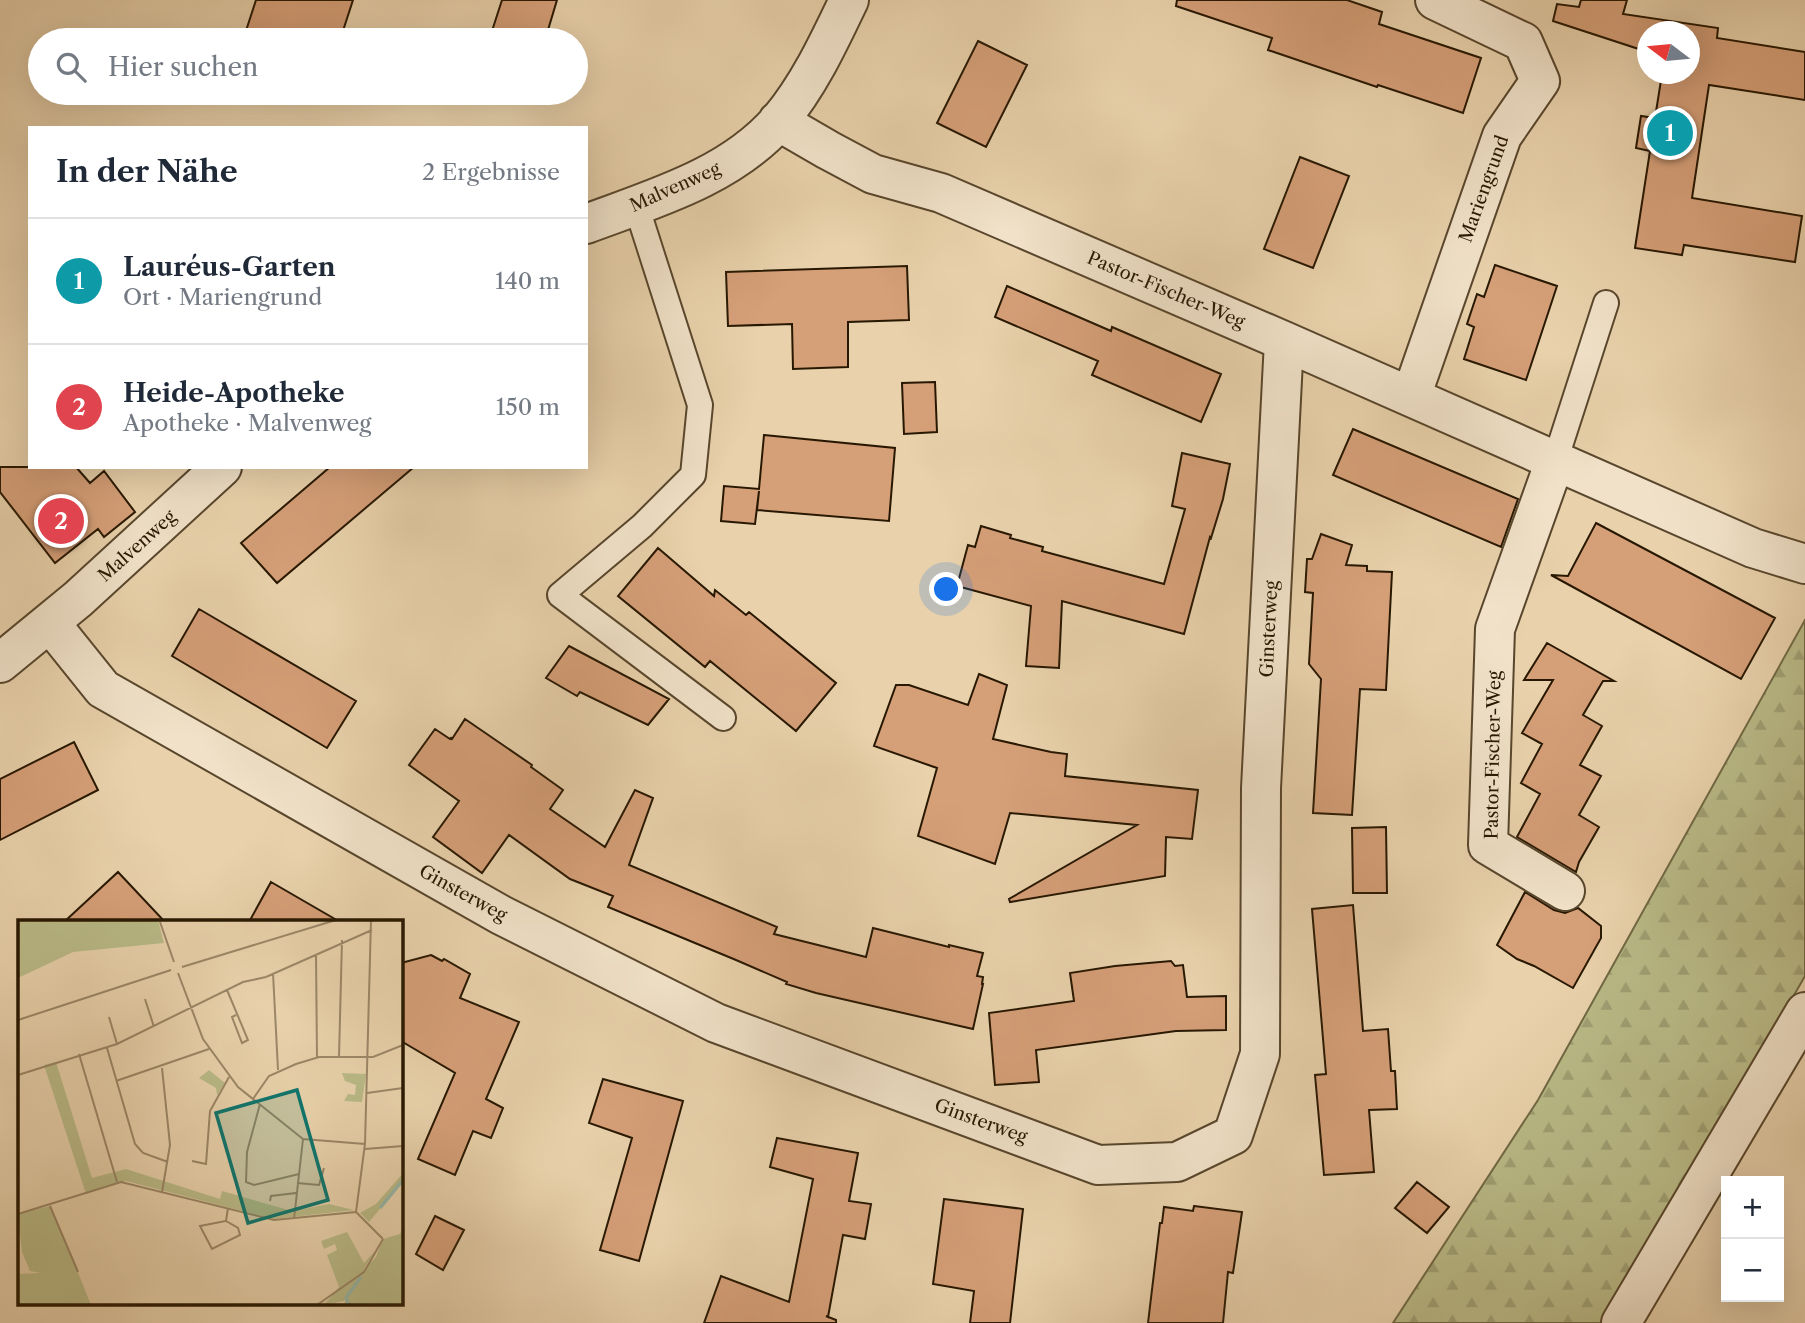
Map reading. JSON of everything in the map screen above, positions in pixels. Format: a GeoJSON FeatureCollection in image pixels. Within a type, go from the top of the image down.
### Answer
{"type":"FeatureCollection","features":[{"type":"Feature","properties":{"kind":"street","name":"Malvenweg"},"geometry":{"type":"LineString","coordinates":[[588,223],[671,193],[723,167],[755,144],[778,121],[808,79],[849,0]]}},
{"type":"Feature","properties":{"kind":"street","name":"Mariengrund"},"geometry":{"type":"LineString","coordinates":[[1411,397],[1502,136],[1540,81],[1523,42],[1435,0]]}},
{"type":"Feature","properties":{"kind":"street","name":"Pastor-Fischer-Weg"},"geometry":{"type":"LineString","coordinates":[[778,121],[873,174],[941,193],[1753,548],[1805,564]]}},
{"type":"Feature","properties":{"kind":"street","name":"Ginsterweg"},"geometry":{"type":"LineString","coordinates":[[50,623],[103,689],[501,915],[716,1023],[1098,1165],[1177,1162],[1233,1135],[1260,1054],[1261,788],[1284,341]]}},
{"type":"Feature","properties":{"kind":"street","name":"Pastor-Fischer-Weg"},"geometry":{"type":"LineString","coordinates":[[1555,461],[1495,629],[1488,845],[1565,891]]}},
{"type":"Feature","properties":{"kind":"street","name":"Malvenweg"},"geometry":{"type":"LineString","coordinates":[[0,663],[135,548],[220,469]]}},
{"type":"Feature","properties":{"kind":"street"},"geometry":{"type":"LineString","coordinates":[[1621,1323],[1805,1012]]}},
{"type":"Feature","properties":{"kind":"lane"},"geometry":{"type":"LineString","coordinates":[[636,205],[699,405],[693,475],[642,526],[560,595],[723,718]]}},
{"type":"Feature","properties":{"kind":"lane"},"geometry":{"type":"LineString","coordinates":[[1555,461],[1606,303]]}},
{"type":"Feature","properties":{"kind":"green space"},"geometry":{"type":"Polygon","coordinates":[[[1805,620],[1805,976],[1606,1323],[1393,1323],[1538,1100],[1805,620]]]}},
{"type":"Feature","properties":{"kind":"building"},"geometry":{"type":"Polygon","coordinates":[[[256,0],[353,0],[344,28],[247,28],[256,0]]]}},
{"type":"Feature","properties":{"kind":"building"},"geometry":{"type":"Polygon","coordinates":[[[502,0],[557,0],[549,28],[493,28],[502,0]]]}},
{"type":"Feature","properties":{"kind":"building"},"geometry":{"type":"Polygon","coordinates":[[[1177,0],[1347,0],[1382,12],[1379,24],[1481,58],[1463,113],[1268,50],[1272,38],[1176,6],[1177,0]]]}},
{"type":"Feature","properties":{"kind":"building"},"geometry":{"type":"Polygon","coordinates":[[[1581,0],[1627,0],[1623,14],[1670,21],[1637,21],[1637,48],[1553,21],[1557,4],[1579,7],[1581,0]]]}},
{"type":"Feature","properties":{"kind":"building"},"geometry":{"type":"Polygon","coordinates":[[[1700,25],[1718,28],[1717,38],[1805,52],[1805,100],[1709,85],[1692,198],[1802,216],[1795,262],[1684,245],[1682,255],[1635,248],[1650,151],[1636,148],[1641,116],[1655,118],[1660,84],[1700,84],[1700,25]]]}},
{"type":"Feature","properties":{"kind":"building"},"geometry":{"type":"Polygon","coordinates":[[[978,41],[1027,65],[986,147],[937,123],[978,41]]]}},
{"type":"Feature","properties":{"kind":"building"},"geometry":{"type":"Polygon","coordinates":[[[1300,157],[1349,176],[1313,268],[1264,249],[1300,157]]]}},
{"type":"Feature","properties":{"kind":"building"},"geometry":{"type":"Polygon","coordinates":[[[1495,265],[1557,286],[1526,380],[1464,359],[1474,327],[1467,324],[1477,294],[1484,297],[1495,265]]]}},
{"type":"Feature","properties":{"kind":"building"},"geometry":{"type":"Polygon","coordinates":[[[907,266],[909,320],[848,322],[848,367],[793,369],[792,324],[728,326],[726,272],[907,266]]]}},
{"type":"Feature","properties":{"kind":"building"},"geometry":{"type":"Polygon","coordinates":[[[1007,286],[1221,374],[1201,422],[1092,375],[1098,361],[995,317],[1007,286]]]}},
{"type":"Feature","properties":{"kind":"building"},"geometry":{"type":"Polygon","coordinates":[[[935,382],[937,432],[904,434],[902,383],[935,382]]]}},
{"type":"Feature","properties":{"kind":"building"},"geometry":{"type":"Polygon","coordinates":[[[1353,429],[1518,499],[1501,547],[1333,475],[1353,429]]]}},
{"type":"Feature","properties":{"kind":"building"},"geometry":{"type":"Polygon","coordinates":[[[764,435],[895,448],[889,521],[757,510],[759,491],[755,524],[721,521],[724,486],[759,489],[764,435]]]}},
{"type":"Feature","properties":{"kind":"building"},"geometry":{"type":"Polygon","coordinates":[[[1182,453],[1230,464],[1223,499],[1184,634],[1062,601],[1059,668],[1026,666],[1031,606],[957,586],[968,545],[975,547],[981,526],[1043,547],[1042,551],[1164,584],[1185,509],[1172,506],[1182,453]]]}},
{"type":"Feature","properties":{"kind":"building"},"geometry":{"type":"Polygon","coordinates":[[[0,467],[78,469],[90,483],[104,471],[135,512],[104,537],[98,529],[55,563],[0,492],[0,467]]]}},
{"type":"Feature","properties":{"kind":"building"},"geometry":{"type":"Polygon","coordinates":[[[328,469],[412,469],[277,583],[241,543],[328,469]]]}},
{"type":"Feature","properties":{"kind":"building"},"geometry":{"type":"Polygon","coordinates":[[[1596,523],[1775,618],[1741,679],[1551,575],[1568,576],[1596,523]]]}},
{"type":"Feature","properties":{"kind":"building"},"geometry":{"type":"Polygon","coordinates":[[[1321,534],[1352,545],[1346,565],[1367,566],[1367,571],[1392,572],[1386,690],[1360,689],[1352,815],[1313,813],[1321,679],[1309,664],[1313,593],[1305,592],[1307,559],[1312,559],[1321,534]]]}},
{"type":"Feature","properties":{"kind":"building"},"geometry":{"type":"Polygon","coordinates":[[[658,548],[714,596],[715,590],[746,615],[749,612],[836,683],[796,731],[710,661],[705,667],[618,596],[658,548]]]}},
{"type":"Feature","properties":{"kind":"building"},"geometry":{"type":"Polygon","coordinates":[[[199,609],[356,701],[327,748],[172,656],[199,609]]]}},
{"type":"Feature","properties":{"kind":"building"},"geometry":{"type":"Polygon","coordinates":[[[1547,643],[1614,681],[1603,681],[1583,715],[1602,726],[1580,765],[1601,776],[1579,815],[1599,827],[1576,872],[1517,837],[1540,794],[1521,783],[1542,744],[1522,733],[1553,680],[1524,680],[1547,643]]]}},
{"type":"Feature","properties":{"kind":"building"},"geometry":{"type":"Polygon","coordinates":[[[569,646],[669,699],[648,725],[580,692],[577,696],[546,678],[569,646]]]}},
{"type":"Feature","properties":{"kind":"building"},"geometry":{"type":"Polygon","coordinates":[[[979,674],[1007,685],[993,739],[1067,754],[1065,776],[1198,790],[1192,839],[1166,837],[1165,876],[1010,902],[1009,899],[1137,825],[1010,813],[995,864],[918,836],[937,768],[874,746],[896,685],[909,685],[968,705],[979,674]]]}},
{"type":"Feature","properties":{"kind":"building"},"geometry":{"type":"Polygon","coordinates":[[[465,719],[563,790],[550,809],[605,847],[635,790],[653,798],[629,865],[777,927],[774,934],[866,957],[873,928],[983,953],[977,976],[983,977],[983,984],[973,1029],[786,984],[787,982],[608,907],[613,896],[570,879],[509,835],[482,873],[433,837],[459,801],[409,765],[435,729],[452,739],[465,719]]]}},
{"type":"Feature","properties":{"kind":"building"},"geometry":{"type":"Polygon","coordinates":[[[74,742],[98,790],[0,840],[0,779],[74,742]]]}},
{"type":"Feature","properties":{"kind":"building"},"geometry":{"type":"Polygon","coordinates":[[[1386,827],[1387,893],[1353,893],[1352,828],[1386,827]]]}},
{"type":"Feature","properties":{"kind":"building"},"geometry":{"type":"Polygon","coordinates":[[[118,872],[163,920],[66,920],[118,872]]]}},
{"type":"Feature","properties":{"kind":"building"},"geometry":{"type":"Polygon","coordinates":[[[271,882],[337,920],[250,920],[271,882]]]}},
{"type":"Feature","properties":{"kind":"building"},"geometry":{"type":"Polygon","coordinates":[[[1525,892],[1554,910],[1565,913],[1578,908],[1601,926],[1601,938],[1573,988],[1517,959],[1497,945],[1525,892]]]}},
{"type":"Feature","properties":{"kind":"building"},"geometry":{"type":"Polygon","coordinates":[[[1353,905],[1363,1031],[1388,1029],[1391,1071],[1395,1071],[1397,1109],[1369,1110],[1374,1172],[1324,1175],[1315,1075],[1326,1074],[1312,909],[1353,905]]]}},
{"type":"Feature","properties":{"kind":"building"},"geometry":{"type":"Polygon","coordinates":[[[431,955],[442,961],[444,959],[470,974],[460,998],[519,1022],[486,1099],[503,1108],[491,1138],[473,1131],[455,1175],[418,1159],[455,1073],[402,1042],[402,963],[431,955]]]}},
{"type":"Feature","properties":{"kind":"building"},"geometry":{"type":"Polygon","coordinates":[[[1171,961],[1175,966],[1183,965],[1187,997],[1226,996],[1226,1030],[1176,1031],[1036,1050],[1039,1082],[995,1085],[989,1013],[1074,1001],[1070,973],[1171,961]]]}},
{"type":"Feature","properties":{"kind":"building"},"geometry":{"type":"Polygon","coordinates":[[[603,1079],[683,1101],[639,1261],[600,1250],[632,1138],[589,1123],[603,1079]]]}},
{"type":"Feature","properties":{"kind":"building"},"geometry":{"type":"Polygon","coordinates":[[[777,1138],[858,1153],[849,1201],[871,1204],[865,1239],[843,1235],[828,1317],[836,1320],[836,1323],[704,1323],[721,1276],[789,1302],[813,1179],[770,1167],[777,1138]]]}},
{"type":"Feature","properties":{"kind":"building"},"geometry":{"type":"Polygon","coordinates":[[[1417,1182],[1449,1207],[1427,1233],[1395,1208],[1417,1182]]]}},
{"type":"Feature","properties":{"kind":"building"},"geometry":{"type":"Polygon","coordinates":[[[944,1199],[1023,1209],[1010,1323],[970,1323],[974,1291],[933,1284],[944,1199]]]}},
{"type":"Feature","properties":{"kind":"building"},"geometry":{"type":"Polygon","coordinates":[[[1194,1206],[1242,1212],[1233,1273],[1228,1272],[1223,1323],[1148,1323],[1164,1207],[1193,1211],[1194,1206]]]}},
{"type":"Feature","properties":{"kind":"building"},"geometry":{"type":"Polygon","coordinates":[[[435,1216],[464,1230],[443,1270],[416,1254],[435,1216]]]}},
{"type":"Feature","properties":{"kind":"place","name":"Lauréus-Garten"},"geometry":{"type":"Point","coordinates":[1670,133]}},
{"type":"Feature","properties":{"kind":"place","name":"Heide-Apotheke"},"geometry":{"type":"Point","coordinates":[61,521]}}]}
